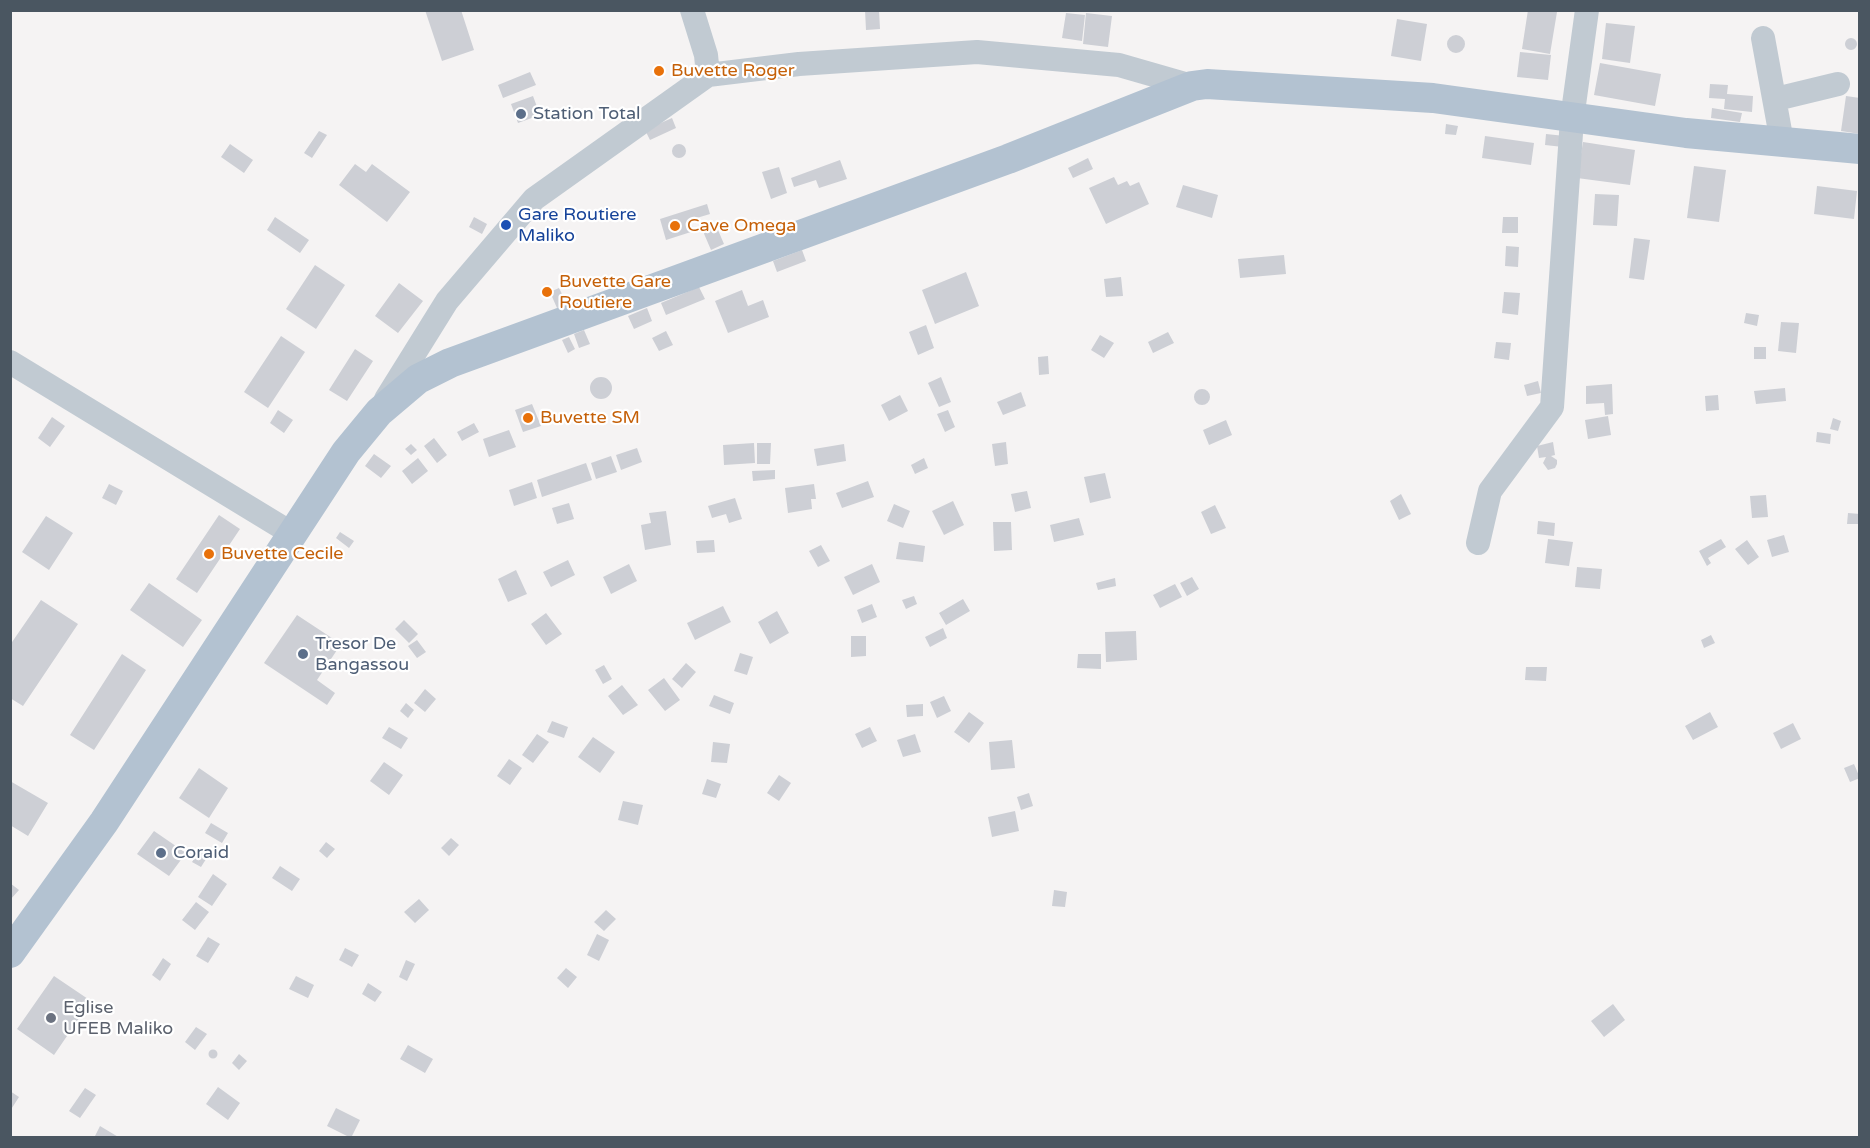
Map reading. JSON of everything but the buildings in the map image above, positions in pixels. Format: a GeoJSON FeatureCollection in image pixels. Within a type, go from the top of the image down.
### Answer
{"type":"FeatureCollection","features":[{"type":"Feature","properties":{"kind":"main road"},"geometry":{"type":"LineString","coordinates":[[10,953],[104,822],[346,452],[379,412],[418,380],[450,363],[1008,159],[1192,86],[1207,84],[1433,98],[1572,119],[1860,149]]}},
{"type":"Feature","properties":{"kind":"street"},"geometry":{"type":"LineString","coordinates":[[692,10],[705,55],[708,75]]}},
{"type":"Feature","properties":{"kind":"street"},"geometry":{"type":"LineString","coordinates":[[1478,543],[1490,491],[1552,407],[1572,119],[1587,10]]}},
{"type":"Feature","properties":{"kind":"street"},"geometry":{"type":"LineString","coordinates":[[1763,38],[1776,99],[1782,142]]}},
{"type":"Feature","properties":{"kind":"street"},"geometry":{"type":"LineString","coordinates":[[379,412],[447,301],[534,199],[708,75],[799,64],[977,52],[1119,65],[1192,86]]}},
{"type":"Feature","properties":{"kind":"street"},"geometry":{"type":"LineString","coordinates":[[1776,99],[1838,84]]}},
{"type":"Feature","properties":{"kind":"street"},"geometry":{"type":"LineString","coordinates":[[10,362],[291,533]]}},
{"type":"Feature","properties":{"kind":"place","name":"Buvette Roger"},"geometry":{"type":"Point","coordinates":[659,71]}},
{"type":"Feature","properties":{"kind":"place","name":"Station Total"},"geometry":{"type":"Point","coordinates":[521,114]}},
{"type":"Feature","properties":{"kind":"place","name":"Gare Routiere Maliko"},"geometry":{"type":"Point","coordinates":[506,225]}},
{"type":"Feature","properties":{"kind":"place","name":"Cave Omega"},"geometry":{"type":"Point","coordinates":[675,226]}},
{"type":"Feature","properties":{"kind":"place","name":"Buvette Gare Routiere"},"geometry":{"type":"Point","coordinates":[547,292]}},
{"type":"Feature","properties":{"kind":"place","name":"Buvette SM"},"geometry":{"type":"Point","coordinates":[528,418]}},
{"type":"Feature","properties":{"kind":"place","name":"Buvette Cecile"},"geometry":{"type":"Point","coordinates":[209,554]}},
{"type":"Feature","properties":{"kind":"place","name":"Tresor De Bangassou"},"geometry":{"type":"Point","coordinates":[303,654]}},
{"type":"Feature","properties":{"kind":"place","name":"Coraid"},"geometry":{"type":"Point","coordinates":[161,853]}},
{"type":"Feature","properties":{"kind":"place","name":"Eglise UFEB Maliko"},"geometry":{"type":"Point","coordinates":[51,1018]}}]}
